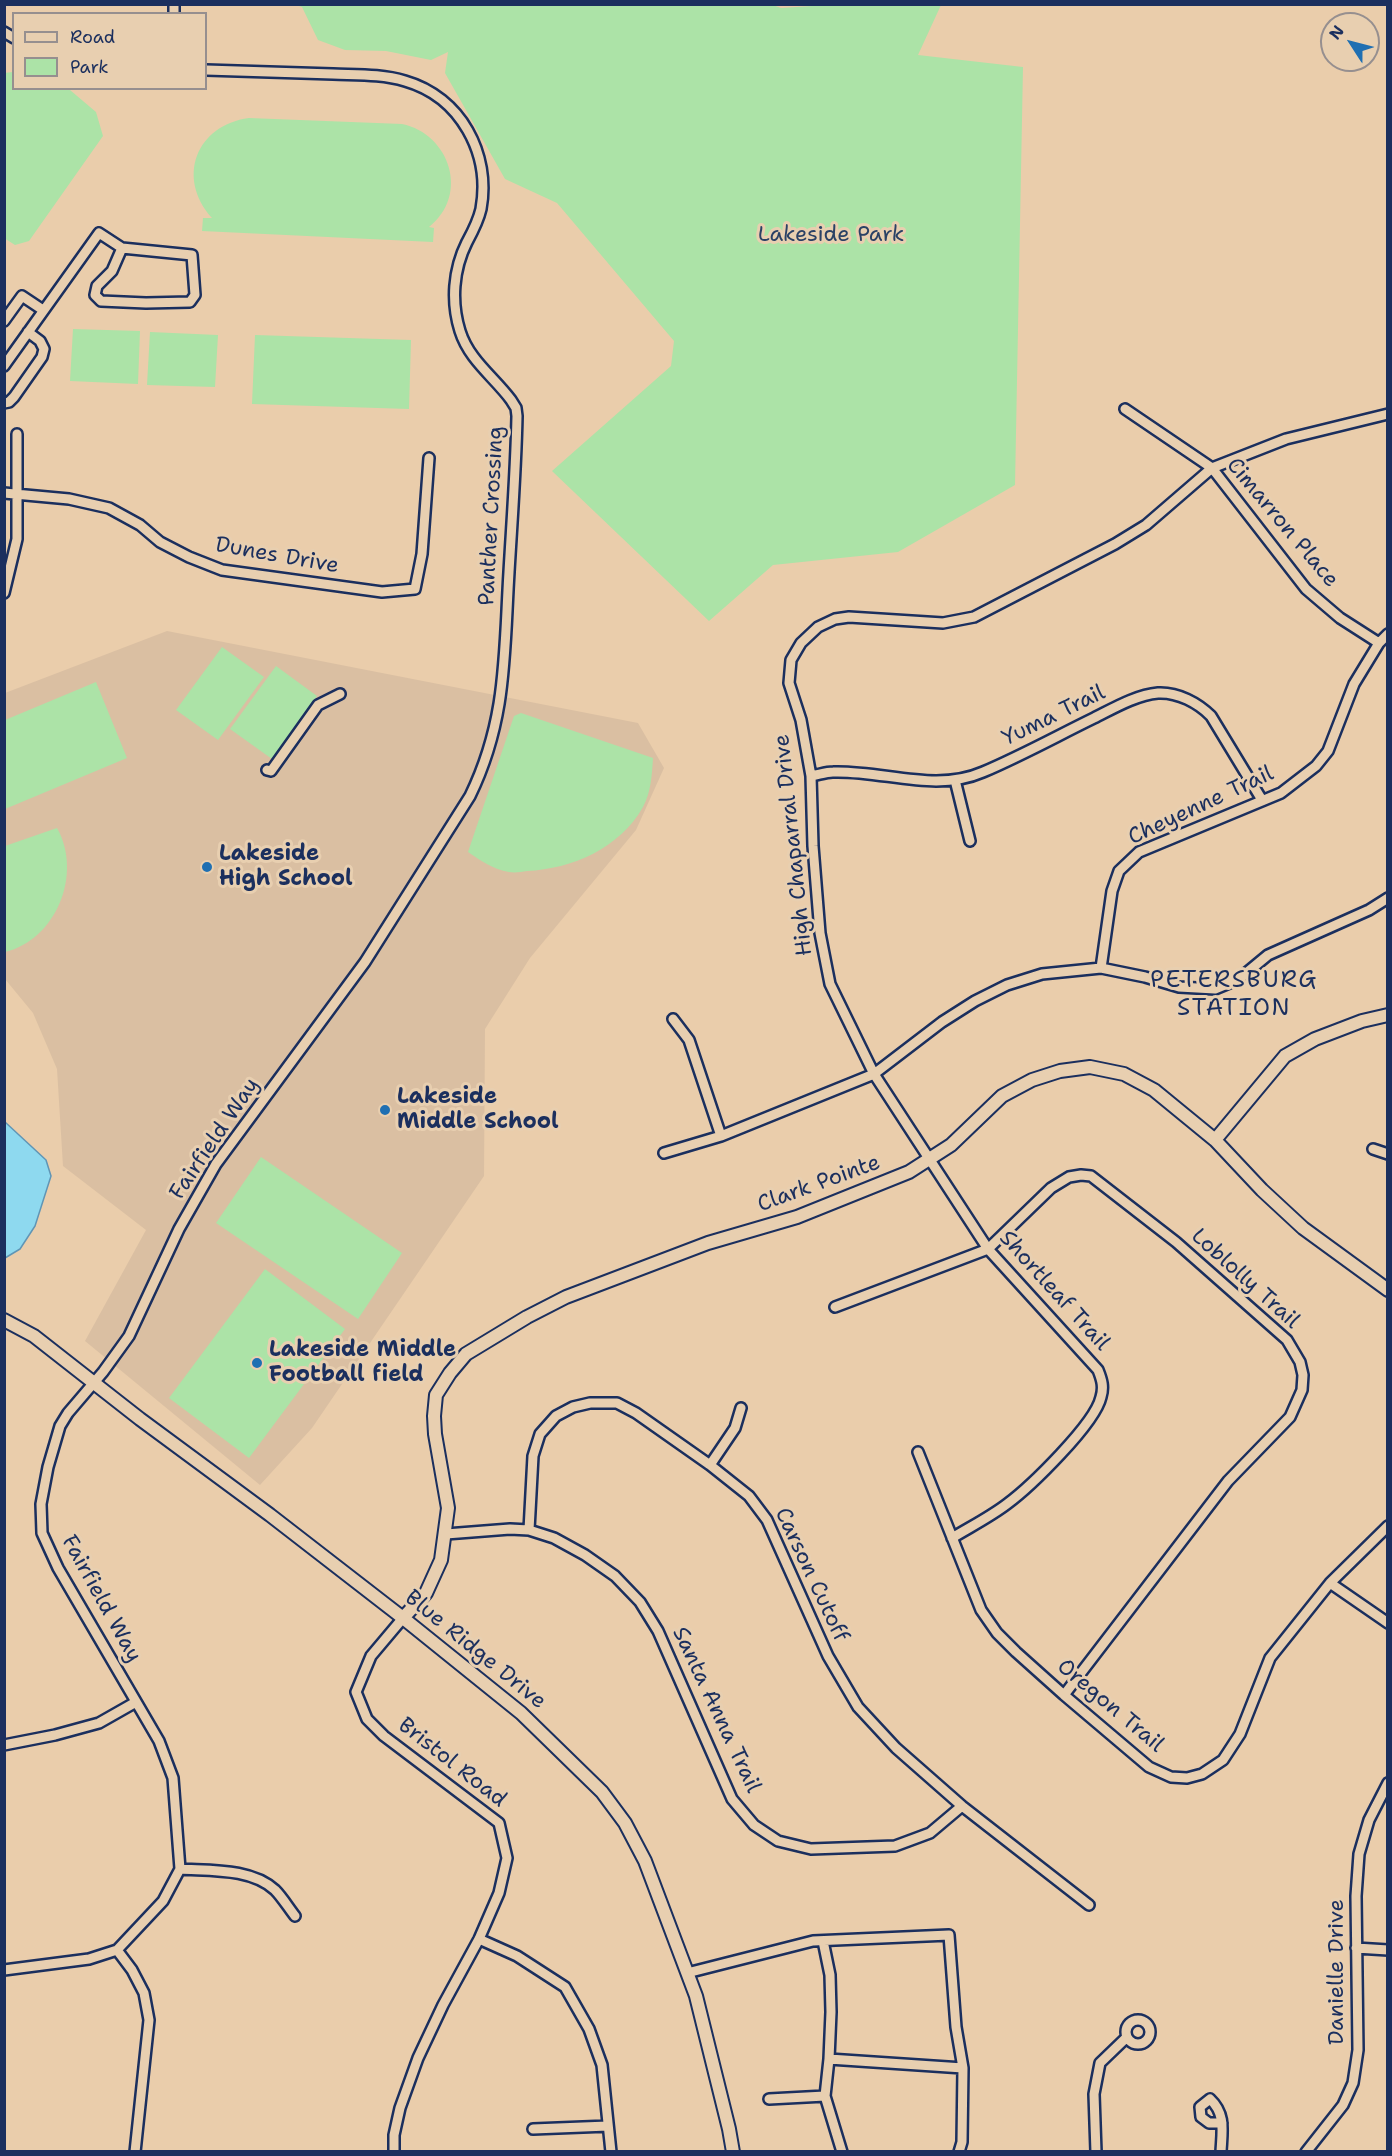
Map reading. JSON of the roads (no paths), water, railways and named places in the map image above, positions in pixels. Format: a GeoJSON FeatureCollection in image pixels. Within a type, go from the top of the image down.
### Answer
{"type":"FeatureCollection","features":[{"type":"Feature","properties":{"kind":"street","name":"Panther Crossing"},"geometry":{"type":"LineString","coordinates":[[207,70],[387,77],[424,87],[452,109],[471,135],[484,177],[482,206],[459,265],[454,295],[460,333],[473,357],[511,400],[516,408],[517,416],[500,708],[482,772],[470,796],[365,963]]}},
{"type":"Feature","properties":{"kind":"street"},"geometry":{"type":"LineString","coordinates":[[4,366],[99,233],[122,248],[192,255],[195,295],[190,302],[101,301],[95,296],[97,286],[112,271],[122,248]]}},
{"type":"Feature","properties":{"kind":"street"},"geometry":{"type":"LineString","coordinates":[[4,321],[22,296],[43,310]]}},
{"type":"Feature","properties":{"kind":"street"},"geometry":{"type":"LineString","coordinates":[[4,403],[14,397],[42,357],[44,349],[40,341],[28,332]]}},
{"type":"Feature","properties":{"kind":"street","name":"Cimarron Place"},"geometry":{"type":"LineString","coordinates":[[1125,409],[1212,468],[1306,589],[1340,618],[1379,643]]}},
{"type":"Feature","properties":{"kind":"street","name":"High Chaparral Drive"},"geometry":{"type":"LineString","coordinates":[[931,1160],[874,1074],[830,984],[820,933],[813,846],[811,776],[801,720],[789,683],[791,660],[801,642],[818,627],[835,619],[849,617],[943,623],[974,616],[1115,544],[1146,525],[1212,468],[1286,439],[1388,414]]}},
{"type":"Feature","properties":{"kind":"street"},"geometry":{"type":"LineString","coordinates":[[4,593],[17,538],[17,434]]}},
{"type":"Feature","properties":{"kind":"street","name":"Dunes Drive"},"geometry":{"type":"LineString","coordinates":[[17,493],[69,499],[109,508],[140,525],[160,542],[222,570],[382,592],[416,589],[422,554],[429,458]]}},
{"type":"Feature","properties":{"kind":"street"},"geometry":{"type":"LineString","coordinates":[[4,493],[17,493]]}},
{"type":"Feature","properties":{"kind":"street","name":"Cheyenne Trail"},"geometry":{"type":"LineString","coordinates":[[1101,968],[1112,891],[1119,871],[1139,852],[1281,793],[1316,766],[1328,751],[1354,684],[1379,643],[1388,634]]}},
{"type":"Feature","properties":{"kind":"street","name":"Yuma Trail"},"geometry":{"type":"LineString","coordinates":[[811,776],[832,772],[934,781],[956,780],[981,773],[1120,705],[1145,695],[1159,693],[1172,694],[1191,701],[1211,716],[1262,800]]}},
{"type":"Feature","properties":{"kind":"street"},"geometry":{"type":"LineString","coordinates":[[267,770],[271,771],[318,705],[340,694]]}},
{"type":"Feature","properties":{"kind":"street"},"geometry":{"type":"LineString","coordinates":[[956,780],[970,841]]}},
{"type":"Feature","properties":{"kind":"street"},"geometry":{"type":"LineString","coordinates":[[664,1153],[721,1136],[874,1074],[942,1022],[975,1001],[1007,985],[1042,974],[1101,968],[1179,987],[1215,989],[1239,979],[1268,955],[1369,910],[1388,898]]}},
{"type":"Feature","properties":{"kind":"street","name":"Fairfield Way"},"geometry":{"type":"LineString","coordinates":[[180,1869],[172,1778],[159,1741],[58,1568],[42,1533],[41,1504],[48,1467],[60,1426],[129,1336],[178,1229],[216,1164],[365,963]]}},
{"type":"Feature","properties":{"kind":"street"},"geometry":{"type":"LineString","coordinates":[[1215,1140],[1285,1056],[1315,1039],[1388,1015]]}},
{"type":"Feature","properties":{"kind":"street"},"geometry":{"type":"LineString","coordinates":[[673,1019],[689,1040],[721,1136]]}},
{"type":"Feature","properties":{"kind":"street","name":"Clark Pointe"},"geometry":{"type":"LineString","coordinates":[[403,1618],[426,1593],[441,1560],[448,1508],[435,1434],[436,1395],[466,1354],[527,1317],[566,1297],[708,1243],[797,1217],[909,1172],[931,1160],[951,1145],[1002,1096],[1032,1080],[1060,1071],[1090,1067],[1124,1074],[1154,1090],[1215,1140],[1262,1190],[1303,1228],[1388,1290]]}},
{"type":"Feature","properties":{"kind":"street"},"geometry":{"type":"LineString","coordinates":[[1373,1149],[1388,1154]]}},
{"type":"Feature","properties":{"kind":"street","name":"Shortleaf Trail"},"geometry":{"type":"LineString","coordinates":[[931,1160],[988,1249],[1098,1370],[1103,1382],[1101,1399],[1087,1423],[1063,1451],[1006,1505],[952,1538]]}},
{"type":"Feature","properties":{"kind":"street","name":"Loblolly Trail"},"geometry":{"type":"LineString","coordinates":[[835,1307],[988,1249],[1051,1188],[1069,1178],[1081,1175],[1091,1176],[1176,1242],[1287,1340],[1300,1362],[1303,1375],[1302,1390],[1290,1417],[1228,1481],[1064,1695]]}},
{"type":"Feature","properties":{"kind":"street","name":"Blue Ridge Drive"},"geometry":{"type":"LineString","coordinates":[[4,1320],[34,1336],[403,1618],[521,1713],[602,1792],[625,1823],[645,1861],[687,1973],[698,2007],[733,2151]]}},
{"type":"Feature","properties":{"kind":"street","name":"Carson Cutoff"},"geometry":{"type":"LineString","coordinates":[[529,1530],[532,1456],[540,1434],[555,1416],[573,1407],[590,1403],[617,1403],[636,1413],[710,1465],[749,1496],[767,1520],[828,1656],[858,1707],[896,1748],[962,1806],[1089,1905]]}},
{"type":"Feature","properties":{"kind":"street"},"geometry":{"type":"LineString","coordinates":[[710,1465],[735,1428],[741,1408]]}},
{"type":"Feature","properties":{"kind":"street","name":"Oregon Trail"},"geometry":{"type":"LineString","coordinates":[[918,1452],[981,1610],[997,1633],[1064,1695],[1149,1767],[1171,1777],[1187,1778],[1202,1774],[1223,1760],[1240,1734],[1270,1658],[1330,1583],[1388,1526]]}},
{"type":"Feature","properties":{"kind":"street","name":"Santa Anna Trail"},"geometry":{"type":"LineString","coordinates":[[446,1534],[510,1529],[529,1530],[554,1538],[585,1554],[615,1576],[640,1602],[658,1631],[732,1799],[754,1825],[778,1840],[811,1849],[896,1846],[930,1833],[962,1806]]}},
{"type":"Feature","properties":{"kind":"street"},"geometry":{"type":"LineString","coordinates":[[1330,1583],[1388,1623]]}},
{"type":"Feature","properties":{"kind":"street","name":"Bristol Road"},"geometry":{"type":"LineString","coordinates":[[394,2151],[394,2135],[400,2108],[418,2058],[443,2005],[479,1939],[499,1893],[507,1858],[500,1822],[384,1736],[367,1719],[357,1692],[371,1656],[403,1618]]}},
{"type":"Feature","properties":{"kind":"street"},"geometry":{"type":"LineString","coordinates":[[4,1745],[99,1723],[136,1702]]}},
{"type":"Feature","properties":{"kind":"street","name":"Danielle Drive"},"geometry":{"type":"LineString","coordinates":[[1306,2151],[1343,2105],[1353,2083],[1358,2050],[1356,1896],[1359,1854],[1369,1820],[1388,1783]]}},
{"type":"Feature","properties":{"kind":"street"},"geometry":{"type":"LineString","coordinates":[[4,1970],[88,1959],[117,1950],[162,1901],[180,1869],[230,1873],[258,1879],[274,1890],[295,1916]]}},
{"type":"Feature","properties":{"kind":"street"},"geometry":{"type":"LineString","coordinates":[[687,1973],[813,1941],[948,1935],[956,2028],[963,2068],[962,2142],[959,2151]]}},
{"type":"Feature","properties":{"kind":"street"},"geometry":{"type":"LineString","coordinates":[[479,1939],[517,1956],[565,1987],[589,2028],[602,2066],[611,2151]]}},
{"type":"Feature","properties":{"kind":"street"},"geometry":{"type":"LineString","coordinates":[[824,1941],[830,1975],[829,2059],[825,2096],[842,2151]]}},
{"type":"Feature","properties":{"kind":"street"},"geometry":{"type":"LineString","coordinates":[[1356,1948],[1388,1950]]}},
{"type":"Feature","properties":{"kind":"street"},"geometry":{"type":"LineString","coordinates":[[117,1950],[132,1970],[144,1993],[149,2020],[135,2151]]}},
{"type":"Feature","properties":{"kind":"street"},"geometry":{"type":"LineString","coordinates":[[1096,2151],[1094,2094],[1100,2063],[1127,2037]]}},
{"type":"Feature","properties":{"kind":"street"},"geometry":{"type":"LineString","coordinates":[[829,2059],[963,2068]]}},
{"type":"Feature","properties":{"kind":"street"},"geometry":{"type":"LineString","coordinates":[[769,2099],[825,2096]]}},
{"type":"Feature","properties":{"kind":"street"},"geometry":{"type":"LineString","coordinates":[[1221,2151],[1222,2123]]}},
{"type":"Feature","properties":{"kind":"street"},"geometry":{"type":"LineString","coordinates":[[533,2128],[608,2126]]}},
{"type":"Feature","properties":{"kind":"water"},"geometry":{"type":"Polygon","coordinates":[[[5,1122],[46,1160],[51,1176],[35,1226],[20,1249],[5,1258],[5,1122]]]}},
{"type":"Feature","properties":{"kind":"place","name":"Lakeside High School"},"geometry":{"type":"Point","coordinates":[207,867]}},
{"type":"Feature","properties":{"kind":"place","name":"Lakeside Middle School"},"geometry":{"type":"Point","coordinates":[385,1110]}},
{"type":"Feature","properties":{"kind":"place","name":"Lakeside Middle Football field"},"geometry":{"type":"Point","coordinates":[257,1363]}},
{"type":"Feature","properties":{"kind":"district","name":"PETERSBURG STATION"},"geometry":{"type":"Point","coordinates":[1234,995]}},
{"type":"Feature","properties":{"kind":"park label","name":"Lakeside Park"},"geometry":{"type":"Point","coordinates":[831,235]}}]}
